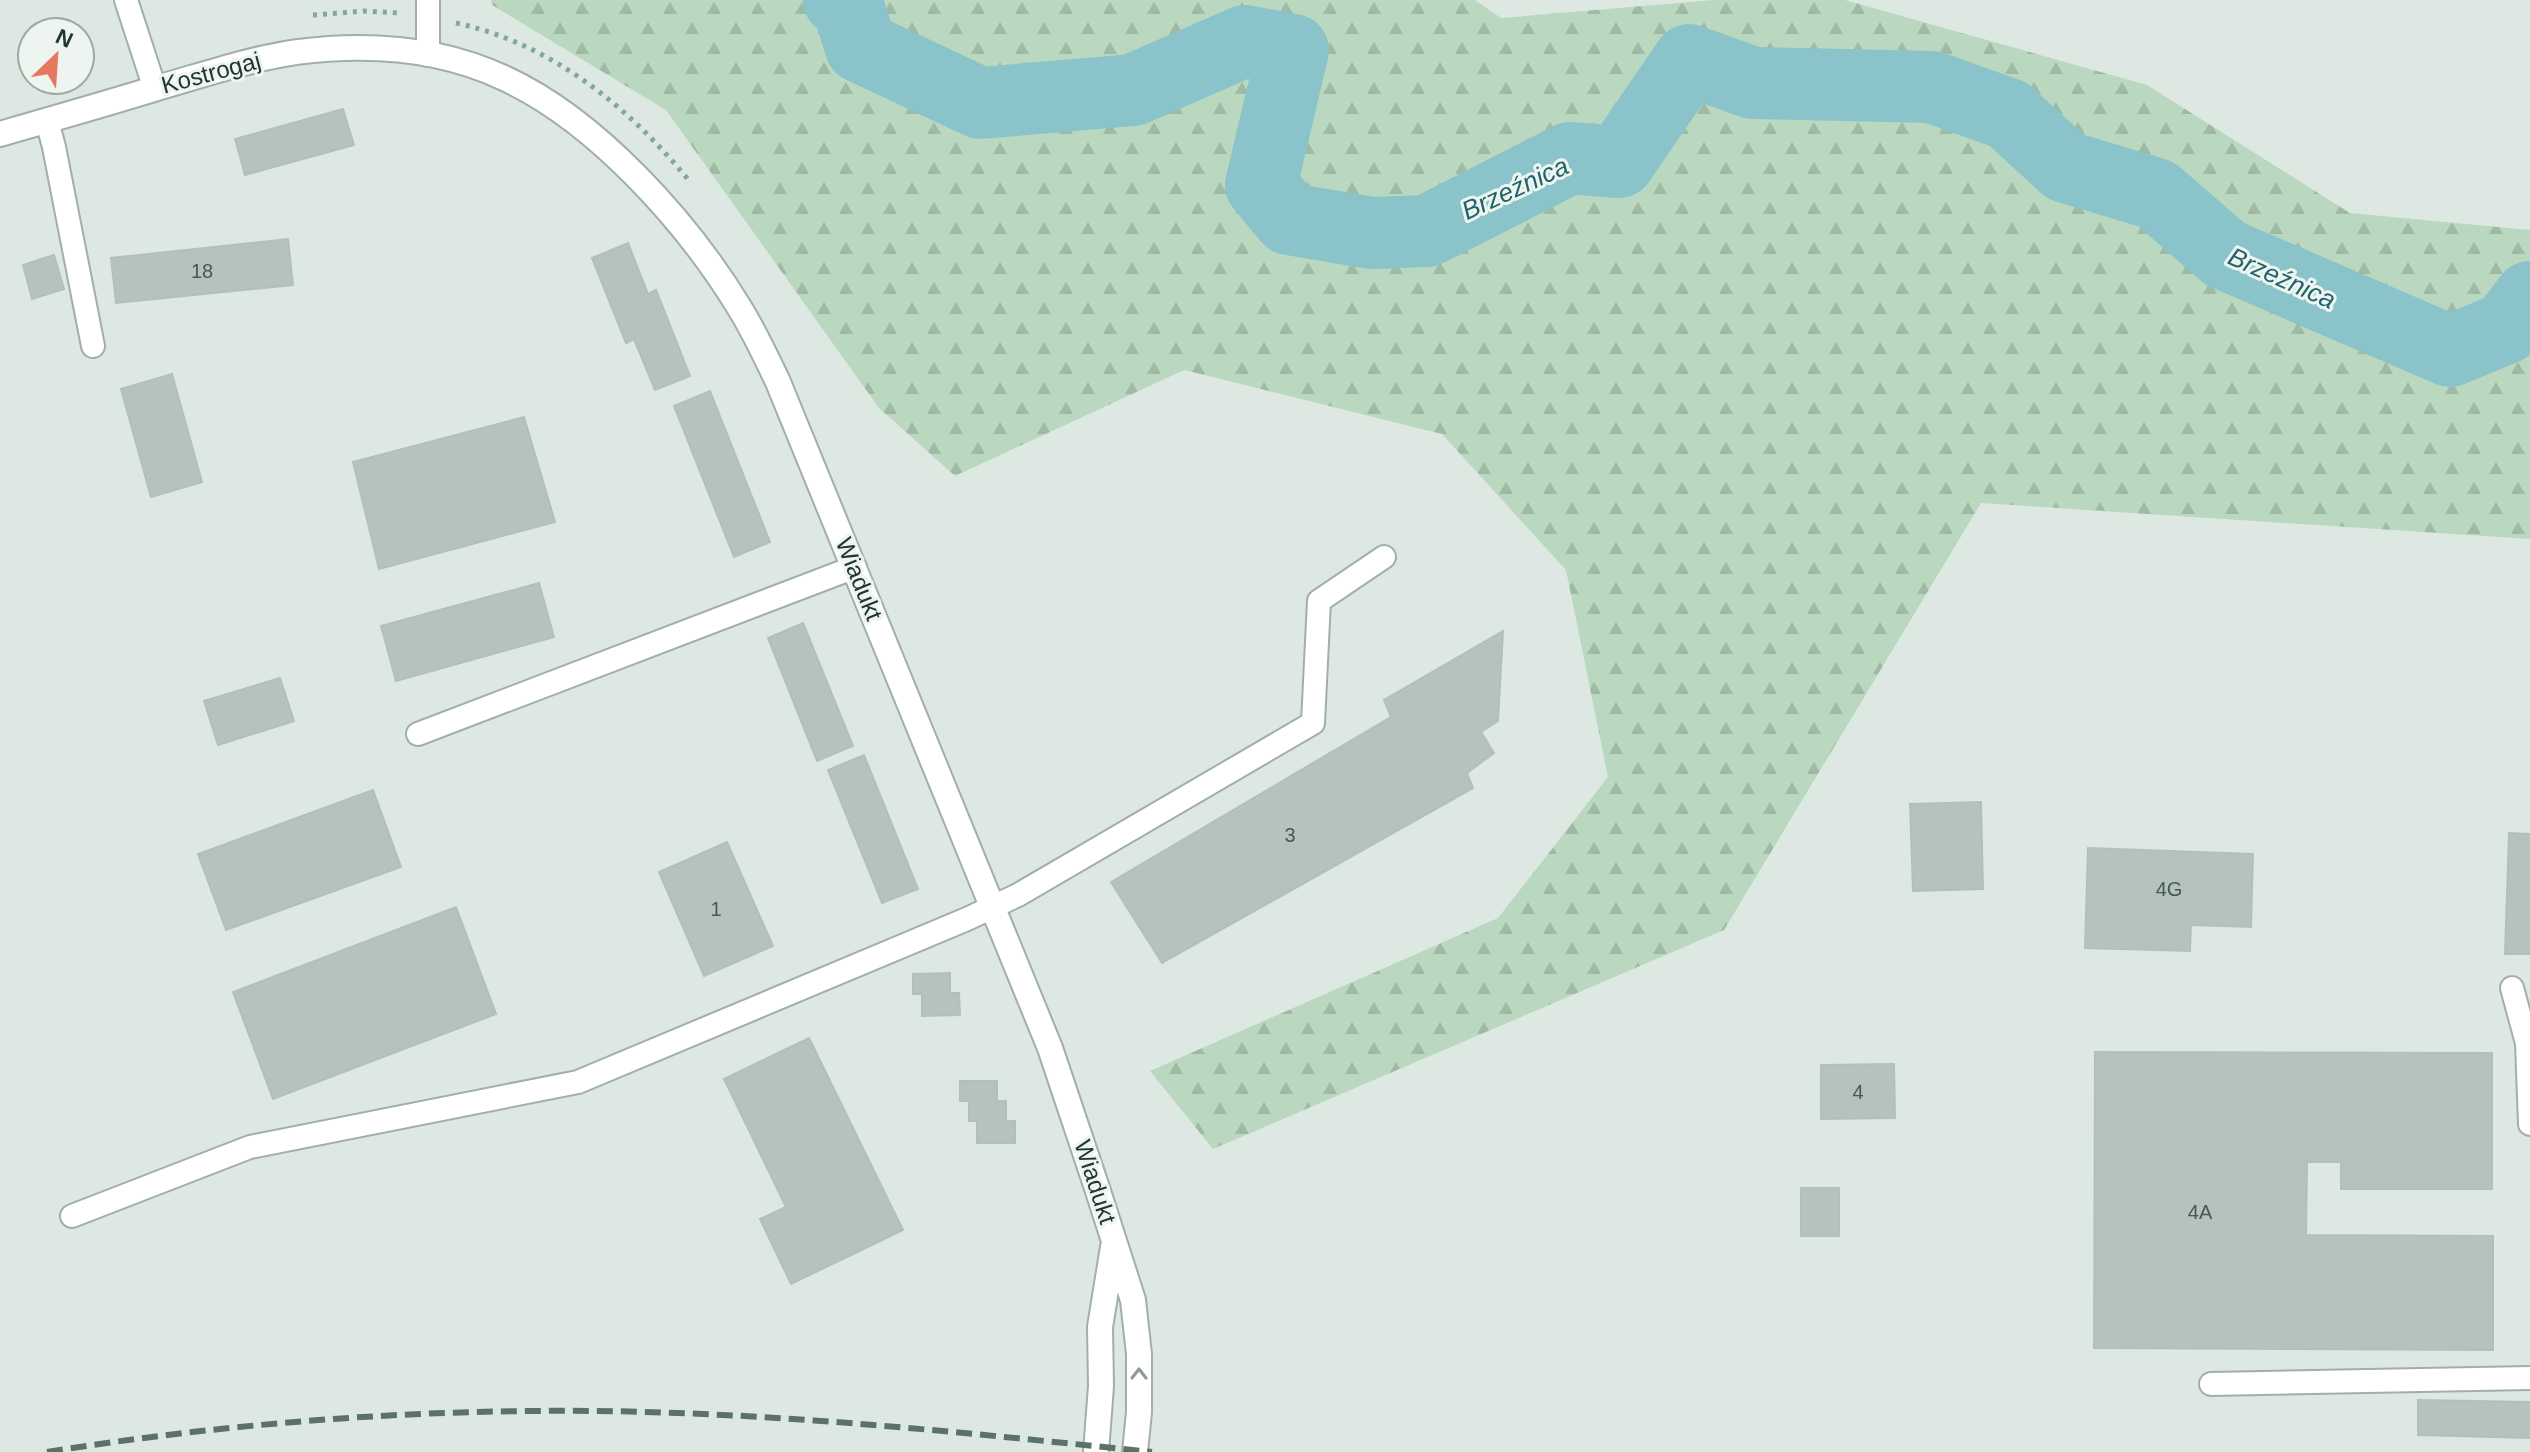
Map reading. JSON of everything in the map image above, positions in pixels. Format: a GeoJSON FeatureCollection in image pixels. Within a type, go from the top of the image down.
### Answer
{"type":"FeatureCollection","features":[{"type":"Feature","properties":{"kind":"street","name":"Kostrogaj"},"geometry":{"type":"LineString","coordinates":[[0,134],[223,68],[297,52],[378,48],[428,55]]}},
{"type":"Feature","properties":{"kind":"street","name":"Wiadukt"},"geometry":{"type":"LineString","coordinates":[[428,55],[466,63],[504,77],[538,96],[597,139],[658,200],[717,274],[760,345],[855,567],[1050,1048],[1133,1300],[1139,1354],[1135,1452]]}},
{"type":"Feature","properties":{"kind":"street","name":"Wiadukt"},"geometry":{"type":"LineString","coordinates":[[1096,1452],[1101,1386],[1100,1327],[1114,1240]]}},
{"type":"Feature","properties":{"kind":"lane"},"geometry":{"type":"LineString","coordinates":[[126,0],[155,89]]}},
{"type":"Feature","properties":{"kind":"lane"},"geometry":{"type":"LineString","coordinates":[[428,9],[428,55]]}},
{"type":"Feature","properties":{"kind":"lane"},"geometry":{"type":"LineString","coordinates":[[47,121],[93,346]]}},
{"type":"Feature","properties":{"kind":"lane"},"geometry":{"type":"LineString","coordinates":[[72,1216],[250,1147],[578,1082],[1018,895],[1313,723],[1319,601],[1384,557]]}},
{"type":"Feature","properties":{"kind":"lane"},"geometry":{"type":"LineString","coordinates":[[418,734],[855,567]]}},
{"type":"Feature","properties":{"kind":"lane"},"geometry":{"type":"LineString","coordinates":[[2512,988],[2527,1043],[2530,1124]]}},
{"type":"Feature","properties":{"kind":"lane"},"geometry":{"type":"LineString","coordinates":[[2211,1384],[2530,1378]]}},
{"type":"Feature","properties":{"kind":"path"},"geometry":{"type":"LineString","coordinates":[[307,16],[428,9],[495,34],[560,65],[620,108],[693,185]]}},
{"type":"Feature","properties":{"kind":"green space"},"geometry":{"type":"Polygon","coordinates":[[[491,0],[1475,0],[1501,18],[1714,0],[1845,0],[2147,85],[2350,213],[2530,230],[2530,539],[1981,503],[1724,930],[1213,1149],[1150,1071],[1498,918],[1608,777],[1566,570],[1442,434],[1184,370],[955,476],[879,408],[666,110],[492,5],[491,0]]]}},
{"type":"Feature","properties":{"kind":"building"},"geometry":{"type":"Polygon","coordinates":[[[343,109],[354,145],[245,175],[235,139],[343,109]]]}},
{"type":"Feature","properties":{"kind":"building"},"geometry":{"type":"Polygon","coordinates":[[[288,239],[293,285],[116,303],[111,258],[288,239]]]}},
{"type":"Feature","properties":{"kind":"building"},"geometry":{"type":"Polygon","coordinates":[[[628,243],[648,294],[656,290],[690,376],[655,390],[634,339],[626,343],[592,258],[628,243]]]}},
{"type":"Feature","properties":{"kind":"building"},"geometry":{"type":"Polygon","coordinates":[[[54,255],[64,289],[32,299],[23,265],[54,255]]]}},
{"type":"Feature","properties":{"kind":"building"},"geometry":{"type":"Polygon","coordinates":[[[172,374],[202,482],[151,497],[121,389],[172,374]]]}},
{"type":"Feature","properties":{"kind":"building"},"geometry":{"type":"Polygon","coordinates":[[[710,391],[770,542],[734,557],[674,406],[710,391]]]}},
{"type":"Feature","properties":{"kind":"building"},"geometry":{"type":"Polygon","coordinates":[[[524,417],[555,522],[379,569],[353,462],[524,417]]]}},
{"type":"Feature","properties":{"kind":"building"},"geometry":{"type":"Polygon","coordinates":[[[539,583],[554,637],[396,681],[381,626],[539,583]]]}},
{"type":"Feature","properties":{"kind":"building"},"geometry":{"type":"Polygon","coordinates":[[[803,623],[853,746],[817,761],[768,638],[803,623]]]}},
{"type":"Feature","properties":{"kind":"building"},"geometry":{"type":"Polygon","coordinates":[[[1503,631],[1498,721],[1481,732],[1494,753],[1467,773],[1473,788],[1162,963],[1111,882],[1391,717],[1384,700],[1503,631]]]}},
{"type":"Feature","properties":{"kind":"building"},"geometry":{"type":"Polygon","coordinates":[[[280,678],[294,721],[218,745],[204,701],[280,678]]]}},
{"type":"Feature","properties":{"kind":"building"},"geometry":{"type":"Polygon","coordinates":[[[864,755],[918,889],[882,903],[828,770],[864,755]]]}},
{"type":"Feature","properties":{"kind":"building"},"geometry":{"type":"Polygon","coordinates":[[[373,790],[401,867],[226,930],[198,854],[373,790]]]}},
{"type":"Feature","properties":{"kind":"building"},"geometry":{"type":"Polygon","coordinates":[[[1981,802],[1983,889],[1913,891],[1910,804],[1981,802]]]}},
{"type":"Feature","properties":{"kind":"building"},"geometry":{"type":"Polygon","coordinates":[[[2509,833],[2530,834],[2530,954],[2505,954],[2509,833]]]}},
{"type":"Feature","properties":{"kind":"building"},"geometry":{"type":"Polygon","coordinates":[[[727,842],[773,946],[704,976],[659,872],[727,842]]]}},
{"type":"Feature","properties":{"kind":"building"},"geometry":{"type":"Polygon","coordinates":[[[2088,848],[2253,854],[2251,927],[2191,925],[2190,951],[2085,948],[2088,848]]]}},
{"type":"Feature","properties":{"kind":"building"},"geometry":{"type":"Polygon","coordinates":[[[456,907],[496,1014],[273,1099],[233,992],[456,907]]]}},
{"type":"Feature","properties":{"kind":"building"},"geometry":{"type":"Polygon","coordinates":[[[950,973],[950,993],[959,993],[960,1015],[922,1016],[922,994],[913,994],[913,974],[950,973]]]}},
{"type":"Feature","properties":{"kind":"building"},"geometry":{"type":"Polygon","coordinates":[[[809,1038],[903,1230],[791,1284],[760,1219],[786,1207],[724,1079],[809,1038]]]}},
{"type":"Feature","properties":{"kind":"building"},"geometry":{"type":"Polygon","coordinates":[[[2095,1052],[2492,1053],[2492,1189],[2341,1189],[2341,1162],[2307,1162],[2306,1235],[2493,1236],[2493,1350],[2094,1348],[2095,1052]]]}},
{"type":"Feature","properties":{"kind":"building"},"geometry":{"type":"Polygon","coordinates":[[[1894,1064],[1895,1118],[1821,1119],[1821,1065],[1894,1064]]]}},
{"type":"Feature","properties":{"kind":"building"},"geometry":{"type":"Polygon","coordinates":[[[960,1081],[997,1081],[997,1101],[1006,1101],[1006,1121],[1015,1121],[1015,1143],[977,1143],[977,1121],[969,1121],[969,1101],[960,1101],[960,1081]]]}},
{"type":"Feature","properties":{"kind":"building"},"geometry":{"type":"Polygon","coordinates":[[[1801,1188],[1839,1188],[1839,1236],[1801,1236],[1801,1188]]]}},
{"type":"Feature","properties":{"kind":"building"},"geometry":{"type":"Polygon","coordinates":[[[2418,1400],[2530,1402],[2530,1438],[2418,1435],[2418,1400]]]}},
{"type":"Feature","properties":{"kind":"waterway","name":"Brzeźnica"},"geometry":{"type":"LineString","coordinates":[[839,0],[847,3],[861,47],[980,103],[1133,90],[1245,41],[1293,50],[1261,185],[1289,219],[1372,233],[1427,231],[1570,158],[1619,162],[1689,60],[1753,83],[1932,87],[2008,114],[2066,167],[2156,194],[2225,254],[2450,351],[2506,328],[2530,297]]}},
{"type":"Feature","properties":{"kind":"railway"},"geometry":{"type":"LineString","coordinates":[[47,1452],[183,1433],[321,1420],[527,1411],[666,1413],[805,1420],[1152,1452]]}}]}
